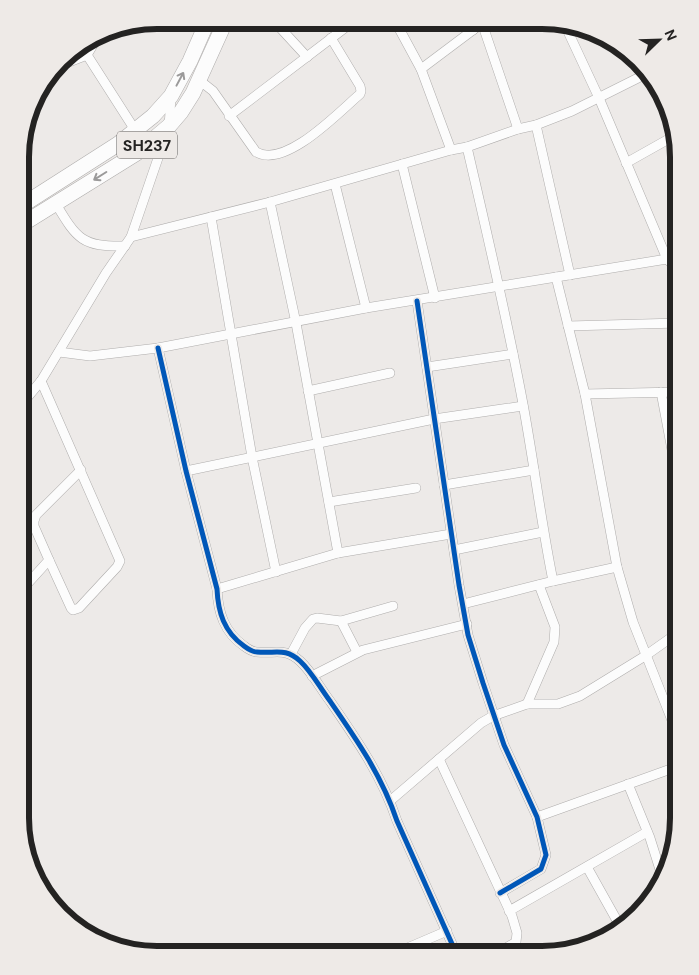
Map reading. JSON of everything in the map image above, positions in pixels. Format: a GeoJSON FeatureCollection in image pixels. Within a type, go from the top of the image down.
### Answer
{"type":"FeatureCollection","features":[{"type":"Feature","properties":{"kind":"main road","name":"SH237"},"geometry":{"type":"LineString","coordinates":[[29,201],[118,144],[153,116],[171,96],[190,61],[204,29]]}},
{"type":"Feature","properties":{"kind":"main road","name":"SH237"},"geometry":{"type":"LineString","coordinates":[[29,220],[137,153],[169,126],[181,112],[199,80],[222,29]]}},
{"type":"Feature","properties":{"kind":"street"},"geometry":{"type":"LineString","coordinates":[[282,29],[307,56]]}},
{"type":"Feature","properties":{"kind":"street"},"geometry":{"type":"LineString","coordinates":[[229,116],[343,29]]}},
{"type":"Feature","properties":{"kind":"street"},"geometry":{"type":"LineString","coordinates":[[399,29],[420,70],[451,150]]}},
{"type":"Feature","properties":{"kind":"street"},"geometry":{"type":"LineString","coordinates":[[486,29],[518,130]]}},
{"type":"Feature","properties":{"kind":"street"},"geometry":{"type":"LineString","coordinates":[[420,70],[473,30]]}},
{"type":"Feature","properties":{"kind":"street"},"geometry":{"type":"LineString","coordinates":[[568,31],[599,98],[667,259],[670,262]]}},
{"type":"Feature","properties":{"kind":"street"},"geometry":{"type":"LineString","coordinates":[[199,80],[213,91],[251,147],[261,155],[280,154],[296,147],[360,94],[360,86],[331,38]]}},
{"type":"Feature","properties":{"kind":"street"},"geometry":{"type":"LineString","coordinates":[[72,62],[87,56],[93,46]]}},
{"type":"Feature","properties":{"kind":"street"},"geometry":{"type":"LineString","coordinates":[[87,56],[135,130]]}},
{"type":"Feature","properties":{"kind":"street"},"geometry":{"type":"LineString","coordinates":[[131,237],[270,202],[536,126],[572,111],[641,76]]}},
{"type":"Feature","properties":{"kind":"street"},"geometry":{"type":"LineString","coordinates":[[29,395],[41,381],[106,273],[131,237],[169,126],[171,96]]}},
{"type":"Feature","properties":{"kind":"street"},"geometry":{"type":"LineString","coordinates":[[536,126],[570,275]]}},
{"type":"Feature","properties":{"kind":"street"},"geometry":{"type":"LineString","coordinates":[[626,163],[669,139]]}},
{"type":"Feature","properties":{"kind":"street"},"geometry":{"type":"LineString","coordinates":[[467,147],[500,287],[523,406],[543,532],[553,581]]}},
{"type":"Feature","properties":{"kind":"street"},"geometry":{"type":"LineString","coordinates":[[402,164],[435,298]]}},
{"type":"Feature","properties":{"kind":"street"},"geometry":{"type":"LineString","coordinates":[[335,184],[366,308]]}},
{"type":"Feature","properties":{"kind":"street"},"geometry":{"type":"LineString","coordinates":[[270,202],[296,323],[338,553]]}},
{"type":"Feature","properties":{"kind":"street"},"geometry":{"type":"LineString","coordinates":[[56,204],[71,229],[82,238],[93,244],[103,246],[125,246]]}},
{"type":"Feature","properties":{"kind":"street"},"geometry":{"type":"LineString","coordinates":[[211,217],[252,457],[276,572]]}},
{"type":"Feature","properties":{"kind":"street"},"geometry":{"type":"LineString","coordinates":[[59,352],[90,356],[158,348],[296,323],[366,308],[667,259]]}},
{"type":"Feature","properties":{"kind":"street"},"geometry":{"type":"LineString","coordinates":[[556,277],[585,394],[618,567],[633,622],[670,716]]}},
{"type":"Feature","properties":{"kind":"street"},"geometry":{"type":"LineString","coordinates":[[417,301],[451,534],[467,624],[493,716],[513,767],[537,817],[546,855],[541,869],[500,893]]}},
{"type":"Feature","properties":{"kind":"street"},"geometry":{"type":"LineString","coordinates":[[568,326],[670,323]]}},
{"type":"Feature","properties":{"kind":"street"},"geometry":{"type":"LineString","coordinates":[[158,348],[186,471],[216,589],[218,608],[224,624],[240,643],[250,650],[258,652],[282,651],[291,654],[301,662],[312,676],[369,759],[453,946]]}},
{"type":"Feature","properties":{"kind":"street"},"geometry":{"type":"LineString","coordinates":[[427,367],[513,354]]}},
{"type":"Feature","properties":{"kind":"street"},"geometry":{"type":"LineString","coordinates":[[308,391],[390,373]]}},
{"type":"Feature","properties":{"kind":"street"},"geometry":{"type":"LineString","coordinates":[[41,381],[81,470],[119,557],[119,564],[79,608],[73,610],[34,526],[34,521],[36,515],[81,470]]}},
{"type":"Feature","properties":{"kind":"street"},"geometry":{"type":"LineString","coordinates":[[661,392],[670,440]]}},
{"type":"Feature","properties":{"kind":"street"},"geometry":{"type":"LineString","coordinates":[[585,394],[670,392]]}},
{"type":"Feature","properties":{"kind":"street"},"geometry":{"type":"LineString","coordinates":[[186,471],[434,420],[523,406]]}},
{"type":"Feature","properties":{"kind":"street"},"geometry":{"type":"LineString","coordinates":[[444,486],[534,470]]}},
{"type":"Feature","properties":{"kind":"street"},"geometry":{"type":"LineString","coordinates":[[329,502],[416,488]]}},
{"type":"Feature","properties":{"kind":"street"},"geometry":{"type":"LineString","coordinates":[[454,550],[543,532]]}},
{"type":"Feature","properties":{"kind":"street"},"geometry":{"type":"LineString","coordinates":[[216,589],[338,553],[451,534]]}},
{"type":"Feature","properties":{"kind":"street"},"geometry":{"type":"LineString","coordinates":[[29,582],[49,560]]}},
{"type":"Feature","properties":{"kind":"street"},"geometry":{"type":"LineString","coordinates":[[463,604],[618,567]]}},
{"type":"Feature","properties":{"kind":"street"},"geometry":{"type":"LineString","coordinates":[[527,704],[554,642],[555,634],[555,627],[538,585]]}},
{"type":"Feature","properties":{"kind":"street"},"geometry":{"type":"LineString","coordinates":[[291,654],[305,628],[313,619],[342,621],[393,606]]}},
{"type":"Feature","properties":{"kind":"street"},"geometry":{"type":"LineString","coordinates":[[342,621],[357,652]]}},
{"type":"Feature","properties":{"kind":"street"},"geometry":{"type":"LineString","coordinates":[[312,676],[357,652],[467,624]]}},
{"type":"Feature","properties":{"kind":"street"},"geometry":{"type":"LineString","coordinates":[[390,802],[466,734],[493,716],[527,704],[558,704],[574,699],[645,656],[670,638]]}},
{"type":"Feature","properties":{"kind":"street"},"geometry":{"type":"LineString","coordinates":[[439,759],[518,932],[516,942],[509,946]]}},
{"type":"Feature","properties":{"kind":"street"},"geometry":{"type":"LineString","coordinates":[[537,817],[670,769]]}},
{"type":"Feature","properties":{"kind":"street"},"geometry":{"type":"LineString","coordinates":[[628,784],[648,832],[660,868]]}},
{"type":"Feature","properties":{"kind":"street"},"geometry":{"type":"LineString","coordinates":[[510,911],[648,832]]}},
{"type":"Feature","properties":{"kind":"street"},"geometry":{"type":"LineString","coordinates":[[587,867],[617,921]]}},
{"type":"Feature","properties":{"kind":"street"},"geometry":{"type":"LineString","coordinates":[[413,946],[447,931]]}},
{"type":"Feature","properties":{"kind":"cycle path"},"geometry":{"type":"LineString","coordinates":[[417,301],[468,635],[504,745],[537,817],[546,855],[541,869],[500,893]]}},
{"type":"Feature","properties":{"kind":"cycle path"},"geometry":{"type":"LineString","coordinates":[[158,348],[186,471],[217,589],[223,621],[231,634],[249,649],[255,652],[289,654],[300,661],[312,675],[350,730],[384,789],[453,946]]}}]}
